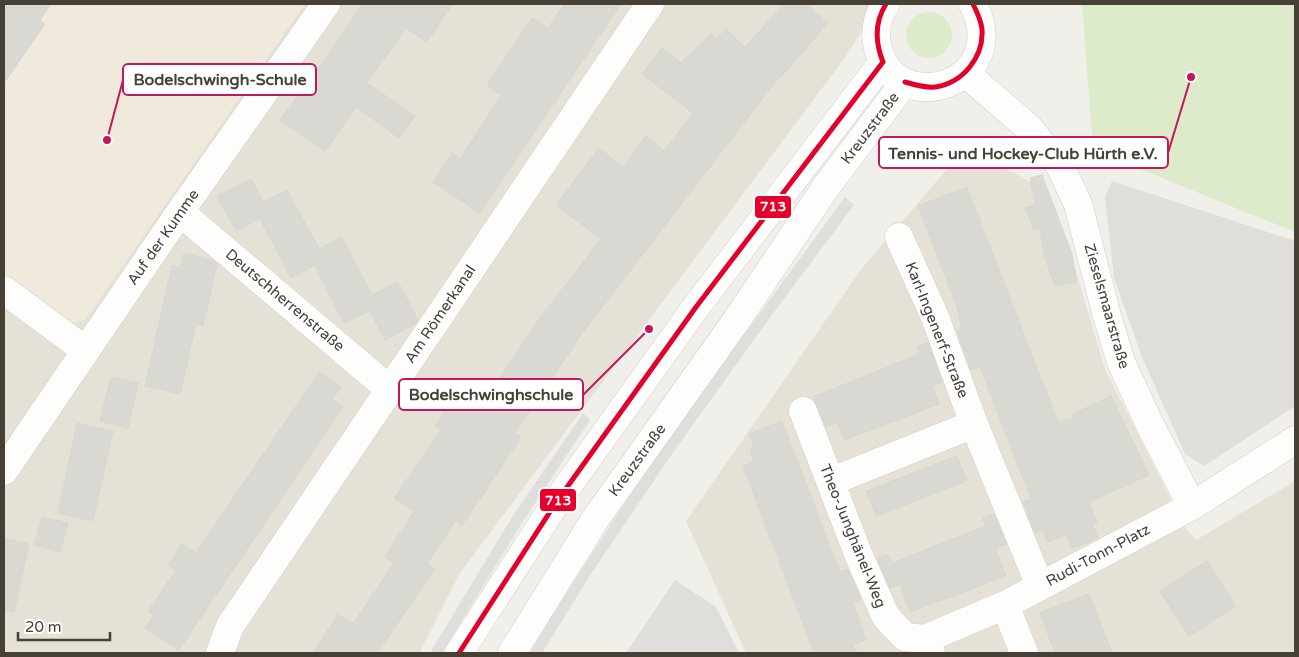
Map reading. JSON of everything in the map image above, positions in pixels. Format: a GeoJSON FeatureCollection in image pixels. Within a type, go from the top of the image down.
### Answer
{"type":"FeatureCollection","features":[{"type":"Feature","properties":{"kind":"street","name":"Auf der Kumme"},"geometry":{"type":"LineString","coordinates":[[4,472],[85,350],[326,4]]}},
{"type":"Feature","properties":{"kind":"street","name":"Am Römerkanal"},"geometry":{"type":"LineString","coordinates":[[220,653],[230,626],[650,4]]}},
{"type":"Feature","properties":{"kind":"street"},"geometry":{"type":"LineString","coordinates":[[905,82],[922,87],[937,87],[953,82],[965,73],[976,59],[981,44],[982,30],[980,18],[973,4]]}},
{"type":"Feature","properties":{"kind":"street"},"geometry":{"type":"LineString","coordinates":[[882,5],[876,28],[876,41],[883,62]]}},
{"type":"Feature","properties":{"kind":"street","name":"Kreuzstraße"},"geometry":{"type":"LineString","coordinates":[[459,653],[555,504],[696,307],[883,62],[893,74],[905,82],[826,187],[736,321],[596,518],[512,653]]}},
{"type":"Feature","properties":{"kind":"street","name":"Zieselsmaarstraße"},"geometry":{"type":"LineString","coordinates":[[965,73],[1029,128],[1060,166],[1078,204],[1121,362],[1150,425],[1192,506]]}},
{"type":"Feature","properties":{"kind":"street","name":"Deutschherrenstraße"},"geometry":{"type":"LineString","coordinates":[[180,212],[389,389]]}},
{"type":"Feature","properties":{"kind":"street","name":"Karl-Ingenerf-Straße"},"geometry":{"type":"LineString","coordinates":[[899,237],[935,317],[974,424],[1040,586]]}},
{"type":"Feature","properties":{"kind":"street"},"geometry":{"type":"LineString","coordinates":[[4,290],[85,350]]}},
{"type":"Feature","properties":{"kind":"street","name":"Theo-Junghänel-Weg"},"geometry":{"type":"LineString","coordinates":[[803,411],[832,481],[859,556],[886,617],[905,637],[928,646]]}},
{"type":"Feature","properties":{"kind":"street"},"geometry":{"type":"LineString","coordinates":[[832,481],[974,424]]}},
{"type":"Feature","properties":{"kind":"street"},"geometry":{"type":"LineString","coordinates":[[1192,506],[1295,440]]}},
{"type":"Feature","properties":{"kind":"street","name":"Rudi-Tonn-Platz"},"geometry":{"type":"LineString","coordinates":[[928,646],[1192,506]]}},
{"type":"Feature","properties":{"kind":"street"},"geometry":{"type":"LineString","coordinates":[[1005,605],[1024,653]]}},
{"type":"Feature","properties":{"kind":"shaded area"},"geometry":{"type":"Polygon","coordinates":[[[4,4],[879,4],[846,56],[460,573],[419,653],[4,653],[4,4]]]}},
{"type":"Feature","properties":{"kind":"shaded area"},"geometry":{"type":"Polygon","coordinates":[[[4,4],[305,4],[85,320],[67,324],[4,276],[4,4]]]}},
{"type":"Feature","properties":{"kind":"shaded area"},"geometry":{"type":"Polygon","coordinates":[[[972,140],[1005,168],[1045,190],[1068,245],[1105,369],[1186,529],[1196,540],[1295,481],[1295,653],[746,653],[686,521],[862,268],[972,140]]]}},
{"type":"Feature","properties":{"kind":"shaded area"},"geometry":{"type":"Polygon","coordinates":[[[1112,181],[1295,241],[1295,406],[1204,466],[1185,454],[1142,357],[1114,278],[1105,197],[1112,181]]]}},
{"type":"Feature","properties":{"kind":"shaded area"},"geometry":{"type":"Polygon","coordinates":[[[845,197],[854,205],[676,448],[591,574],[542,653],[530,653],[553,614],[652,461],[845,197]]]}},
{"type":"Feature","properties":{"kind":"shaded area"},"geometry":{"type":"Polygon","coordinates":[[[583,413],[590,420],[522,523],[442,653],[430,653],[514,514],[583,413]]]}},
{"type":"Feature","properties":{"kind":"shaded area"},"geometry":{"type":"Polygon","coordinates":[[[675,580],[716,607],[739,653],[626,653],[675,580]]]}},
{"type":"Feature","properties":{"kind":"green space"},"geometry":{"type":"Polygon","coordinates":[[[1082,4],[1295,4],[1295,232],[1093,150],[1082,4]]]}},
{"type":"Feature","properties":{"kind":"green space"},"geometry":{"type":"Polygon","coordinates":[[[925,12],[933,12],[942,16],[948,22],[952,35],[948,48],[942,54],[933,58],[925,58],[916,54],[910,48],[906,39],[906,31],[910,22],[916,16],[925,12]]]}},
{"type":"Feature","properties":{"kind":"building"},"geometry":{"type":"Polygon","coordinates":[[[4,4],[51,4],[40,20],[45,24],[4,83],[4,4]]]}},
{"type":"Feature","properties":{"kind":"building"},"geometry":{"type":"Polygon","coordinates":[[[363,4],[453,4],[427,42],[406,28],[367,83],[415,116],[399,138],[356,107],[325,151],[280,120],[363,4]]]}},
{"type":"Feature","properties":{"kind":"building"},"geometry":{"type":"Polygon","coordinates":[[[564,4],[621,4],[480,213],[433,182],[452,153],[460,159],[501,96],[487,85],[532,18],[548,28],[564,4]]]}},
{"type":"Feature","properties":{"kind":"building"},"geometry":{"type":"Polygon","coordinates":[[[784,4],[806,4],[828,23],[779,77],[581,335],[515,433],[521,437],[485,492],[462,525],[455,521],[427,564],[435,569],[377,653],[313,653],[338,614],[353,624],[394,563],[385,557],[414,511],[394,498],[441,430],[435,426],[457,394],[479,409],[540,318],[601,239],[556,205],[599,148],[623,167],[646,136],[664,151],[693,113],[642,74],[662,48],[681,63],[711,34],[717,39],[726,29],[745,47],[784,4]]]}},
{"type":"Feature","properties":{"kind":"building"},"geometry":{"type":"Polygon","coordinates":[[[1042,175],[1072,254],[1077,282],[1055,286],[1045,258],[1040,230],[1034,230],[1025,208],[1035,205],[1030,178],[1042,175]]]}},
{"type":"Feature","properties":{"kind":"building"},"geometry":{"type":"Polygon","coordinates":[[[251,179],[263,202],[287,190],[319,249],[342,237],[372,295],[398,282],[418,320],[415,324],[385,340],[370,311],[344,323],[315,265],[291,278],[260,219],[236,231],[217,196],[251,179]]]}},
{"type":"Feature","properties":{"kind":"building"},"geometry":{"type":"Polygon","coordinates":[[[967,187],[1058,422],[1074,418],[1073,414],[1111,396],[1149,475],[1089,502],[1097,523],[1093,525],[1098,538],[1072,548],[1067,535],[1047,542],[1043,530],[1035,533],[1023,502],[1031,499],[980,367],[971,370],[957,331],[962,329],[957,307],[918,206],[967,187]]]}},
{"type":"Feature","properties":{"kind":"building"},"geometry":{"type":"Polygon","coordinates":[[[184,253],[213,260],[217,264],[203,326],[196,324],[180,394],[145,386],[172,265],[180,267],[184,253]]]}},
{"type":"Feature","properties":{"kind":"building"},"geometry":{"type":"Polygon","coordinates":[[[928,343],[942,382],[932,386],[939,404],[844,440],[837,422],[826,427],[813,397],[920,354],[917,347],[928,343]]]}},
{"type":"Feature","properties":{"kind":"building"},"geometry":{"type":"Polygon","coordinates":[[[319,372],[341,387],[332,400],[343,407],[179,650],[145,628],[154,615],[148,611],[176,570],[168,565],[182,544],[196,553],[319,372]]]}},
{"type":"Feature","properties":{"kind":"building"},"geometry":{"type":"Polygon","coordinates":[[[111,377],[138,383],[128,428],[100,421],[111,377]]]}},
{"type":"Feature","properties":{"kind":"building"},"geometry":{"type":"Polygon","coordinates":[[[782,421],[840,572],[848,569],[861,600],[853,603],[866,640],[853,645],[857,653],[814,653],[743,466],[754,462],[750,449],[754,447],[749,434],[782,421]]]}},
{"type":"Feature","properties":{"kind":"building"},"geometry":{"type":"Polygon","coordinates":[[[77,423],[113,431],[93,521],[58,513],[77,423]]]}},
{"type":"Feature","properties":{"kind":"building"},"geometry":{"type":"Polygon","coordinates":[[[957,456],[967,481],[876,516],[866,491],[957,456]]]}},
{"type":"Feature","properties":{"kind":"building"},"geometry":{"type":"Polygon","coordinates":[[[994,514],[1006,544],[995,548],[1006,576],[910,612],[900,584],[890,588],[877,558],[888,555],[892,563],[986,526],[983,518],[994,514]]]}},
{"type":"Feature","properties":{"kind":"building"},"geometry":{"type":"Polygon","coordinates":[[[42,517],[68,523],[60,552],[34,545],[42,517]]]}},
{"type":"Feature","properties":{"kind":"building"},"geometry":{"type":"Polygon","coordinates":[[[4,538],[29,544],[14,612],[4,611],[4,538]]]}},
{"type":"Feature","properties":{"kind":"building"},"geometry":{"type":"Polygon","coordinates":[[[1207,561],[1236,606],[1189,636],[1160,591],[1207,561]]]}},
{"type":"Feature","properties":{"kind":"building"},"geometry":{"type":"Polygon","coordinates":[[[1089,594],[1112,653],[1055,653],[1040,613],[1089,594]]]}},
{"type":"Feature","properties":{"kind":"transit line","name":"713"},"geometry":{"type":"LineString","coordinates":[[883,62],[878,47],[877,33],[879,18],[886,4]]}},
{"type":"Feature","properties":{"kind":"transit line","name":"713"},"geometry":{"type":"LineString","coordinates":[[905,82],[924,87],[945,85],[963,74],[970,67],[982,39],[981,22],[973,4]]}},
{"type":"Feature","properties":{"kind":"transit line","name":"713"},"geometry":{"type":"LineString","coordinates":[[459,653],[555,504],[696,307],[883,62]]}},
{"type":"Feature","properties":{"kind":"place","name":"Tennis- und Hockey-Club Hürth e.V."},"geometry":{"type":"Point","coordinates":[1191,77]}},
{"type":"Feature","properties":{"kind":"place","name":"Bodelschwingh-Schule"},"geometry":{"type":"Point","coordinates":[107,140]}},
{"type":"Feature","properties":{"kind":"place","name":"Bodelschwinghschule"},"geometry":{"type":"Point","coordinates":[649,329]}}]}
